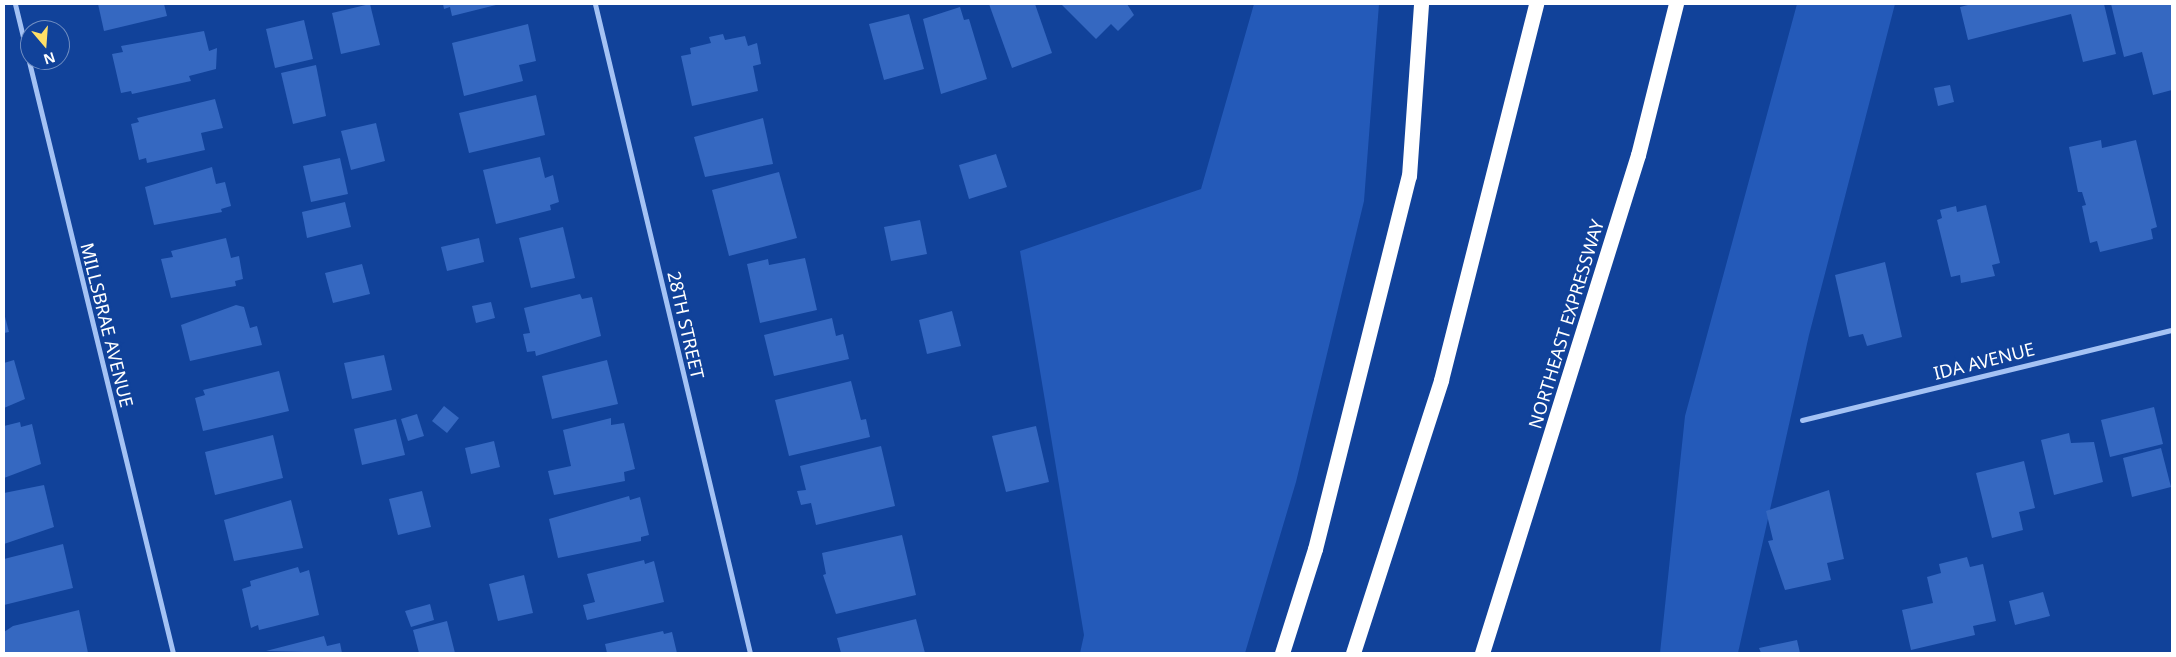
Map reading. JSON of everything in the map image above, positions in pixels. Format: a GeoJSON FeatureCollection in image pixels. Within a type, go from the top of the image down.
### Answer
{"type":"FeatureCollection","features":[{"type":"Feature","properties":{"kind":"highway"},"geometry":{"type":"LineString","coordinates":[[1282,653],[1315,549],[1409,176],[1421,4]]}},
{"type":"Feature","properties":{"kind":"highway"},"geometry":{"type":"LineString","coordinates":[[1353,653],[1441,380],[1536,4]]}},
{"type":"Feature","properties":{"kind":"highway","name":"NORTHEAST EXPRESSWAY"},"geometry":{"type":"LineString","coordinates":[[1482,653],[1638,155],[1676,4]]}},
{"type":"Feature","properties":{"kind":"street","name":"MILLSBRAE AVENUE"},"geometry":{"type":"LineString","coordinates":[[15,4],[172,653]]}},
{"type":"Feature","properties":{"kind":"street","name":"28TH STREET"},"geometry":{"type":"LineString","coordinates":[[595,4],[750,653]]}},
{"type":"Feature","properties":{"kind":"street","name":"IDA AVENUE"},"geometry":{"type":"LineString","coordinates":[[1802,420],[2172,330]]}},
{"type":"Feature","properties":{"kind":"shaded area"},"geometry":{"type":"Polygon","coordinates":[[[1254,4],[1379,4],[1364,201],[1296,482],[1245,653],[1080,653],[1084,635],[1020,251],[1201,189],[1254,4]]]}},
{"type":"Feature","properties":{"kind":"shaded area"},"geometry":{"type":"Polygon","coordinates":[[[1797,4],[1895,4],[1809,335],[1738,653],[1660,653],[1685,416],[1797,4]]]}},
{"type":"Feature","properties":{"kind":"building"},"geometry":{"type":"Polygon","coordinates":[[[98,4],[164,4],[167,16],[104,31],[98,4]]]}},
{"type":"Feature","properties":{"kind":"building"},"geometry":{"type":"Polygon","coordinates":[[[370,4],[380,45],[341,54],[332,13],[370,4]]]}},
{"type":"Feature","properties":{"kind":"building"},"geometry":{"type":"Polygon","coordinates":[[[443,4],[500,4],[452,16],[450,7],[444,9],[443,4]]]}},
{"type":"Feature","properties":{"kind":"building"},"geometry":{"type":"Polygon","coordinates":[[[989,4],[1035,4],[1052,53],[1012,68],[989,4]]]}},
{"type":"Feature","properties":{"kind":"building"},"geometry":{"type":"Polygon","coordinates":[[[1061,4],[1127,4],[1134,15],[1118,31],[1111,24],[1096,39],[1061,4]]]}},
{"type":"Feature","properties":{"kind":"building"},"geometry":{"type":"Polygon","coordinates":[[[1972,4],[2104,4],[2116,54],[2083,62],[2071,14],[1968,40],[1960,7],[1972,4]]]}},
{"type":"Feature","properties":{"kind":"building"},"geometry":{"type":"Polygon","coordinates":[[[2111,4],[2172,4],[2172,90],[2153,95],[2142,52],[2124,57],[2111,4]]]}},
{"type":"Feature","properties":{"kind":"building"},"geometry":{"type":"Polygon","coordinates":[[[960,7],[964,20],[969,19],[987,79],[941,94],[923,19],[960,7]]]}},
{"type":"Feature","properties":{"kind":"building"},"geometry":{"type":"Polygon","coordinates":[[[909,14],[924,69],[884,80],[869,24],[909,14]]]}},
{"type":"Feature","properties":{"kind":"building"},"geometry":{"type":"Polygon","coordinates":[[[304,20],[313,59],[275,68],[266,29],[304,20]]]}},
{"type":"Feature","properties":{"kind":"building"},"geometry":{"type":"Polygon","coordinates":[[[528,24],[536,61],[519,65],[523,81],[464,96],[452,43],[528,24]]]}},
{"type":"Feature","properties":{"kind":"building"},"geometry":{"type":"Polygon","coordinates":[[[204,31],[209,51],[217,48],[216,69],[189,76],[191,81],[132,94],[131,91],[121,93],[112,54],[123,52],[121,46],[204,31]]]}},
{"type":"Feature","properties":{"kind":"building"},"geometry":{"type":"Polygon","coordinates":[[[723,34],[725,40],[745,36],[748,46],[757,43],[761,64],[753,66],[758,91],[692,106],[681,56],[691,54],[690,48],[711,43],[709,37],[723,34]]]}},
{"type":"Feature","properties":{"kind":"building"},"geometry":{"type":"Polygon","coordinates":[[[316,65],[326,116],[293,124],[281,73],[316,65]]]}},
{"type":"Feature","properties":{"kind":"building"},"geometry":{"type":"Polygon","coordinates":[[[1950,85],[1954,102],[1938,106],[1934,88],[1950,85]]]}},
{"type":"Feature","properties":{"kind":"building"},"geometry":{"type":"Polygon","coordinates":[[[536,95],[545,135],[469,153],[459,113],[536,95]]]}},
{"type":"Feature","properties":{"kind":"building"},"geometry":{"type":"Polygon","coordinates":[[[215,99],[223,128],[201,133],[205,150],[147,163],[146,158],[139,160],[131,124],[139,122],[137,118],[215,99]]]}},
{"type":"Feature","properties":{"kind":"building"},"geometry":{"type":"Polygon","coordinates":[[[763,118],[773,164],[705,177],[694,137],[763,118]]]}},
{"type":"Feature","properties":{"kind":"building"},"geometry":{"type":"Polygon","coordinates":[[[376,123],[385,161],[351,170],[341,131],[376,123]]]}},
{"type":"Feature","properties":{"kind":"building"},"geometry":{"type":"Polygon","coordinates":[[[2101,140],[2102,148],[2136,140],[2157,227],[2151,229],[2153,239],[2100,252],[2097,241],[2090,243],[2082,206],[2086,205],[2082,192],[2078,192],[2069,147],[2101,140]]]}},
{"type":"Feature","properties":{"kind":"building"},"geometry":{"type":"Polygon","coordinates":[[[996,154],[1007,187],[969,199],[959,165],[996,154]]]}},
{"type":"Feature","properties":{"kind":"building"},"geometry":{"type":"Polygon","coordinates":[[[540,157],[545,178],[553,175],[559,202],[550,205],[551,210],[496,224],[483,170],[540,157]]]}},
{"type":"Feature","properties":{"kind":"building"},"geometry":{"type":"Polygon","coordinates":[[[340,158],[348,194],[311,202],[303,166],[340,158]]]}},
{"type":"Feature","properties":{"kind":"building"},"geometry":{"type":"Polygon","coordinates":[[[212,167],[216,184],[225,182],[231,206],[221,209],[222,212],[154,225],[145,187],[212,167]]]}},
{"type":"Feature","properties":{"kind":"building"},"geometry":{"type":"Polygon","coordinates":[[[779,172],[797,238],[729,256],[712,190],[779,172]]]}},
{"type":"Feature","properties":{"kind":"building"},"geometry":{"type":"Polygon","coordinates":[[[345,202],[351,227],[307,238],[302,212],[345,202]]]}},
{"type":"Feature","properties":{"kind":"building"},"geometry":{"type":"Polygon","coordinates":[[[1986,205],[2000,263],[1992,265],[1995,276],[1961,283],[1960,275],[1951,277],[1937,220],[1942,218],[1940,210],[1956,206],[1957,212],[1986,205]]]}},
{"type":"Feature","properties":{"kind":"building"},"geometry":{"type":"Polygon","coordinates":[[[920,220],[927,254],[891,261],[884,227],[920,220]]]}},
{"type":"Feature","properties":{"kind":"building"},"geometry":{"type":"Polygon","coordinates":[[[563,227],[575,278],[531,288],[519,238],[563,227]]]}},
{"type":"Feature","properties":{"kind":"building"},"geometry":{"type":"Polygon","coordinates":[[[226,238],[231,258],[239,256],[243,279],[235,281],[236,286],[171,298],[161,259],[173,257],[171,251],[226,238]]]}},
{"type":"Feature","properties":{"kind":"building"},"geometry":{"type":"Polygon","coordinates":[[[479,238],[484,262],[447,271],[441,247],[479,238]]]}},
{"type":"Feature","properties":{"kind":"building"},"geometry":{"type":"Polygon","coordinates":[[[805,258],[817,310],[760,323],[747,264],[768,259],[769,265],[805,258]]]}},
{"type":"Feature","properties":{"kind":"building"},"geometry":{"type":"Polygon","coordinates":[[[1885,262],[1902,337],[1867,346],[1863,334],[1849,337],[1835,275],[1885,262]]]}},
{"type":"Feature","properties":{"kind":"building"},"geometry":{"type":"Polygon","coordinates":[[[362,264],[370,294],[333,303],[325,273],[362,264]]]}},
{"type":"Feature","properties":{"kind":"building"},"geometry":{"type":"Polygon","coordinates":[[[580,294],[582,299],[592,297],[601,336],[536,356],[535,351],[527,352],[523,334],[530,333],[524,308],[580,294]]]}},
{"type":"Feature","properties":{"kind":"building"},"geometry":{"type":"Polygon","coordinates":[[[491,302],[495,318],[476,323],[472,306],[491,302]]]}},
{"type":"Feature","properties":{"kind":"building"},"geometry":{"type":"Polygon","coordinates":[[[236,305],[244,307],[250,328],[257,326],[262,345],[190,361],[181,325],[236,305]]]}},
{"type":"Feature","properties":{"kind":"building"},"geometry":{"type":"Polygon","coordinates":[[[952,311],[961,346],[927,354],[919,320],[952,311]]]}},
{"type":"Feature","properties":{"kind":"building"},"geometry":{"type":"Polygon","coordinates":[[[4,313],[9,332],[4,333],[4,313]]]}},
{"type":"Feature","properties":{"kind":"building"},"geometry":{"type":"Polygon","coordinates":[[[832,318],[836,336],[843,334],[849,359],[774,376],[764,335],[832,318]]]}},
{"type":"Feature","properties":{"kind":"building"},"geometry":{"type":"Polygon","coordinates":[[[384,355],[392,390],[352,399],[344,363],[384,355]]]}},
{"type":"Feature","properties":{"kind":"building"},"geometry":{"type":"Polygon","coordinates":[[[14,360],[25,399],[4,408],[4,363],[14,360]]]}},
{"type":"Feature","properties":{"kind":"building"},"geometry":{"type":"Polygon","coordinates":[[[607,360],[618,404],[552,419],[542,376],[607,360]]]}},
{"type":"Feature","properties":{"kind":"building"},"geometry":{"type":"Polygon","coordinates":[[[279,371],[289,411],[203,431],[195,398],[205,395],[203,390],[279,371]]]}},
{"type":"Feature","properties":{"kind":"building"},"geometry":{"type":"Polygon","coordinates":[[[851,381],[861,420],[866,419],[870,437],[789,456],[775,400],[851,381]]]}},
{"type":"Feature","properties":{"kind":"building"},"geometry":{"type":"Polygon","coordinates":[[[444,406],[459,418],[447,433],[432,421],[444,406]]]}},
{"type":"Feature","properties":{"kind":"building"},"geometry":{"type":"Polygon","coordinates":[[[2154,407],[2163,444],[2110,457],[2101,420],[2154,407]]]}},
{"type":"Feature","properties":{"kind":"building"},"geometry":{"type":"Polygon","coordinates":[[[417,414],[424,436],[408,441],[401,419],[417,414]]]}},
{"type":"Feature","properties":{"kind":"building"},"geometry":{"type":"Polygon","coordinates":[[[611,418],[611,425],[624,423],[635,469],[624,472],[625,481],[554,495],[548,471],[571,466],[563,430],[611,418]]]}},
{"type":"Feature","properties":{"kind":"building"},"geometry":{"type":"Polygon","coordinates":[[[396,419],[405,455],[362,465],[354,429],[396,419]]]}},
{"type":"Feature","properties":{"kind":"building"},"geometry":{"type":"Polygon","coordinates":[[[20,422],[21,427],[32,424],[41,464],[4,478],[4,426],[20,422]]]}},
{"type":"Feature","properties":{"kind":"building"},"geometry":{"type":"Polygon","coordinates":[[[1036,426],[1049,482],[1006,492],[992,436],[1036,426]]]}},
{"type":"Feature","properties":{"kind":"building"},"geometry":{"type":"Polygon","coordinates":[[[2069,433],[2071,443],[2094,442],[2103,482],[2054,495],[2041,440],[2069,433]]]}},
{"type":"Feature","properties":{"kind":"building"},"geometry":{"type":"Polygon","coordinates":[[[273,435],[283,478],[215,495],[205,452],[273,435]]]}},
{"type":"Feature","properties":{"kind":"building"},"geometry":{"type":"Polygon","coordinates":[[[494,441],[500,467],[471,474],[465,448],[494,441]]]}},
{"type":"Feature","properties":{"kind":"building"},"geometry":{"type":"Polygon","coordinates":[[[881,446],[895,506],[816,525],[811,503],[801,505],[797,491],[806,490],[800,466],[881,446]]]}},
{"type":"Feature","properties":{"kind":"building"},"geometry":{"type":"Polygon","coordinates":[[[2161,448],[2171,487],[2132,497],[2123,458],[2161,448]]]}},
{"type":"Feature","properties":{"kind":"building"},"geometry":{"type":"Polygon","coordinates":[[[2024,461],[2035,508],[2019,512],[2023,530],[1992,538],[1976,473],[2024,461]]]}},
{"type":"Feature","properties":{"kind":"building"},"geometry":{"type":"Polygon","coordinates":[[[44,485],[54,527],[4,544],[4,493],[44,485]]]}},
{"type":"Feature","properties":{"kind":"building"},"geometry":{"type":"Polygon","coordinates":[[[1829,490],[1844,559],[1827,563],[1831,580],[1785,590],[1768,541],[1773,540],[1766,511],[1829,490]]]}},
{"type":"Feature","properties":{"kind":"building"},"geometry":{"type":"Polygon","coordinates":[[[422,491],[431,527],[398,535],[389,499],[422,491]]]}},
{"type":"Feature","properties":{"kind":"building"},"geometry":{"type":"Polygon","coordinates":[[[629,496],[630,500],[640,497],[649,535],[641,537],[641,541],[558,558],[549,519],[629,496]]]}},
{"type":"Feature","properties":{"kind":"building"},"geometry":{"type":"Polygon","coordinates":[[[291,500],[303,548],[234,561],[224,520],[291,500]]]}},
{"type":"Feature","properties":{"kind":"building"},"geometry":{"type":"Polygon","coordinates":[[[902,535],[916,595],[836,614],[823,575],[826,574],[822,553],[902,535]]]}},
{"type":"Feature","properties":{"kind":"building"},"geometry":{"type":"Polygon","coordinates":[[[63,544],[73,588],[4,605],[4,559],[63,544]]]}},
{"type":"Feature","properties":{"kind":"building"},"geometry":{"type":"Polygon","coordinates":[[[1967,557],[1970,567],[1983,564],[1996,621],[1973,626],[1975,635],[1911,650],[1902,610],[1933,603],[1927,577],[1941,573],[1939,564],[1967,557]]]}},
{"type":"Feature","properties":{"kind":"building"},"geometry":{"type":"Polygon","coordinates":[[[644,560],[645,564],[654,561],[664,602],[587,620],[583,605],[595,602],[587,574],[644,560]]]}},
{"type":"Feature","properties":{"kind":"building"},"geometry":{"type":"Polygon","coordinates":[[[298,567],[300,573],[309,570],[319,615],[259,630],[258,625],[251,628],[242,589],[251,586],[250,581],[298,567]]]}},
{"type":"Feature","properties":{"kind":"building"},"geometry":{"type":"Polygon","coordinates":[[[524,575],[533,613],[498,621],[489,584],[524,575]]]}},
{"type":"Feature","properties":{"kind":"building"},"geometry":{"type":"Polygon","coordinates":[[[2043,592],[2050,616],[2015,625],[2009,601],[2043,592]]]}},
{"type":"Feature","properties":{"kind":"building"},"geometry":{"type":"Polygon","coordinates":[[[430,604],[434,620],[411,627],[405,611],[430,604]]]}},
{"type":"Feature","properties":{"kind":"building"},"geometry":{"type":"Polygon","coordinates":[[[79,610],[88,653],[4,653],[4,632],[13,626],[79,610]]]}},
{"type":"Feature","properties":{"kind":"building"},"geometry":{"type":"Polygon","coordinates":[[[916,619],[925,653],[841,653],[837,638],[916,619]]]}},
{"type":"Feature","properties":{"kind":"building"},"geometry":{"type":"Polygon","coordinates":[[[447,621],[455,653],[419,653],[413,630],[447,621]]]}},
{"type":"Feature","properties":{"kind":"building"},"geometry":{"type":"Polygon","coordinates":[[[663,631],[664,634],[672,632],[677,653],[607,653],[605,644],[663,631]]]}},
{"type":"Feature","properties":{"kind":"building"},"geometry":{"type":"Polygon","coordinates":[[[324,636],[327,646],[340,643],[342,653],[266,651],[324,636]]]}},
{"type":"Feature","properties":{"kind":"building"},"geometry":{"type":"Polygon","coordinates":[[[1797,640],[1800,653],[1761,653],[1759,648],[1797,640]]]}}]}
